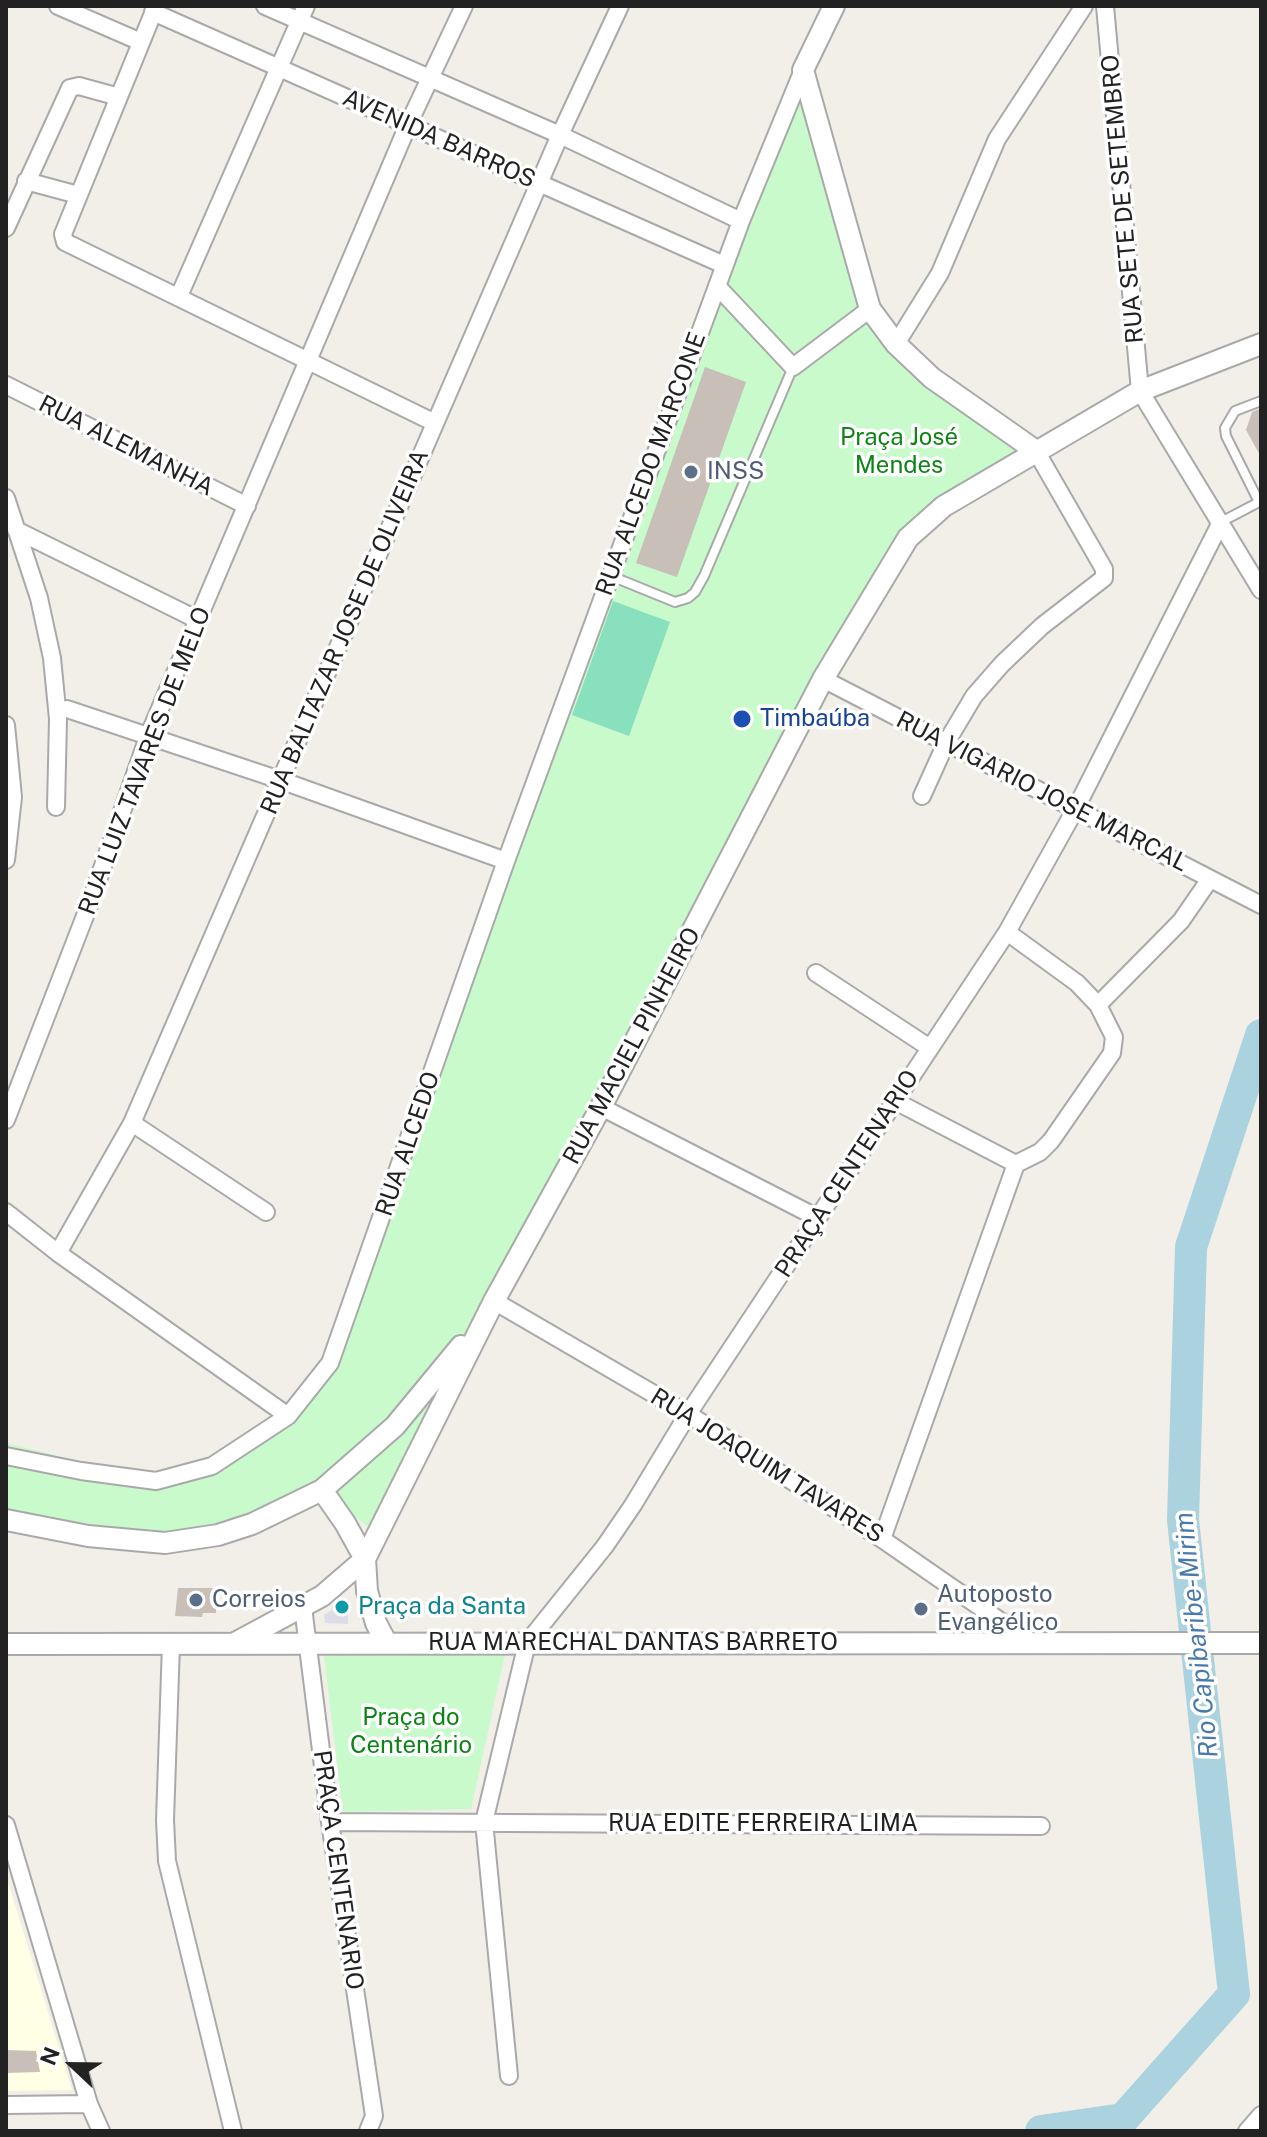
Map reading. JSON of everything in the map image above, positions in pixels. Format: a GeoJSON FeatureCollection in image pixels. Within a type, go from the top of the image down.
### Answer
{"type":"FeatureCollection","features":[{"type":"Feature","properties":{"kind":"street"},"geometry":{"type":"LineString","coordinates":[[58,6],[141,42]]}},
{"type":"Feature","properties":{"kind":"street"},"geometry":{"type":"LineString","coordinates":[[265,6],[560,135],[741,221]]}},
{"type":"Feature","properties":{"kind":"street"},"geometry":{"type":"LineString","coordinates":[[179,296],[306,6]]}},
{"type":"Feature","properties":{"kind":"street","name":"RUA LUIZ TAVARES DE MELO"},"geometry":{"type":"LineString","coordinates":[[6,1120],[90,903],[148,737],[408,125],[464,6]]}},
{"type":"Feature","properties":{"kind":"street","name":"RUA BALTAZAR JOSE DE OLIVEIRA"},"geometry":{"type":"LineString","coordinates":[[58,1253],[132,1123],[560,135],[620,6]]}},
{"type":"Feature","properties":{"kind":"street"},"geometry":{"type":"LineString","coordinates":[[834,6],[803,70],[870,309],[896,344],[932,378],[1036,451],[1104,569],[1104,578],[1042,626],[974,696],[946,743],[922,796]]}},
{"type":"Feature","properties":{"kind":"street"},"geometry":{"type":"LineString","coordinates":[[896,344],[940,273],[997,139],[1084,6]]}},
{"type":"Feature","properties":{"kind":"street","name":"RUA SETE DE SETEMBRO"},"geometry":{"type":"LineString","coordinates":[[1105,6],[1140,391]]}},
{"type":"Feature","properties":{"kind":"street"},"geometry":{"type":"LineString","coordinates":[[155,9],[63,234],[67,243],[435,423]]}},
{"type":"Feature","properties":{"kind":"street","name":"AVENIDA BARROS"},"geometry":{"type":"LineString","coordinates":[[155,9],[277,67],[724,265]]}},
{"type":"Feature","properties":{"kind":"street","name":"RUA ALCEDO MARCONE"},"geometry":{"type":"LineString","coordinates":[[506,861],[724,265],[803,70]]}},
{"type":"Feature","properties":{"kind":"street"},"geometry":{"type":"LineString","coordinates":[[6,228],[70,88],[79,86],[119,97]]}},
{"type":"Feature","properties":{"kind":"street"},"geometry":{"type":"LineString","coordinates":[[26,181],[78,195]]}},
{"type":"Feature","properties":{"kind":"street"},"geometry":{"type":"LineString","coordinates":[[717,286],[793,367],[870,309]]}},
{"type":"Feature","properties":{"kind":"street","name":"RUA MACIEL PINHEIRO"},"geometry":{"type":"LineString","coordinates":[[235,1643],[322,1596],[365,1559],[494,1301],[601,1107],[823,679],[908,538],[944,506],[1140,391],[1261,344]]}},
{"type":"Feature","properties":{"kind":"street","name":"RUA ALEMANHA"},"geometry":{"type":"LineString","coordinates":[[6,385],[247,506]]}},
{"type":"Feature","properties":{"kind":"street"},"geometry":{"type":"LineString","coordinates":[[1140,391],[1261,590]]}},
{"type":"Feature","properties":{"kind":"street"},"geometry":{"type":"LineString","coordinates":[[6,498],[39,598],[56,685],[56,807]]}},
{"type":"Feature","properties":{"kind":"street","name":"PRAÇA CENTENARIO"},"geometry":{"type":"LineString","coordinates":[[509,2076],[484,1822],[527,1643],[605,1546],[688,1414],[1007,932],[1076,808],[1221,522]]}},
{"type":"Feature","properties":{"kind":"street"},"geometry":{"type":"LineString","coordinates":[[16,530],[198,620]]}},
{"type":"Feature","properties":{"kind":"street","name":"RUA VIGARIO JOSE MARCAL"},"geometry":{"type":"LineString","coordinates":[[823,679],[1261,905]]}},
{"type":"Feature","properties":{"kind":"street"},"geometry":{"type":"LineString","coordinates":[[67,709],[280,780],[506,861]]}},
{"type":"Feature","properties":{"kind":"street"},"geometry":{"type":"LineString","coordinates":[[6,725],[13,797],[6,860]]}},
{"type":"Feature","properties":{"kind":"street","name":"RUA ALCEDO"},"geometry":{"type":"LineString","coordinates":[[6,1456],[81,1471],[156,1481],[212,1466],[288,1416],[330,1363],[506,861]]}},
{"type":"Feature","properties":{"kind":"street"},"geometry":{"type":"LineString","coordinates":[[1098,1005],[1181,921],[1210,879]]}},
{"type":"Feature","properties":{"kind":"street"},"geometry":{"type":"LineString","coordinates":[[882,1539],[1016,1164],[1040,1152],[1051,1141],[1112,1053],[1114,1037],[1098,1005],[1077,983],[1007,932]]}},
{"type":"Feature","properties":{"kind":"street"},"geometry":{"type":"LineString","coordinates":[[816,973],[930,1048]]}},
{"type":"Feature","properties":{"kind":"street"},"geometry":{"type":"LineString","coordinates":[[895,1101],[1016,1164]]}},
{"type":"Feature","properties":{"kind":"street"},"geometry":{"type":"LineString","coordinates":[[601,1107],[818,1218]]}},
{"type":"Feature","properties":{"kind":"street"},"geometry":{"type":"LineString","coordinates":[[132,1123],[266,1212]]}},
{"type":"Feature","properties":{"kind":"street"},"geometry":{"type":"LineString","coordinates":[[6,1212],[58,1253],[288,1416]]}},
{"type":"Feature","properties":{"kind":"street"},"geometry":{"type":"LineString","coordinates":[[6,1520],[88,1536],[165,1543],[218,1535],[241,1528],[322,1490],[395,1426],[445,1368],[494,1301]]}},
{"type":"Feature","properties":{"kind":"street","name":"RUA JOAQUIM TAVARES"},"geometry":{"type":"LineString","coordinates":[[494,1301],[688,1414],[882,1539],[1032,1643]]}},
{"type":"Feature","properties":{"kind":"street"},"geometry":{"type":"LineString","coordinates":[[322,1490],[365,1559],[367,1591],[376,1623],[386,1642]]}},
{"type":"Feature","properties":{"kind":"street","name":"PRAÇA CENTENARIO"},"geometry":{"type":"LineString","coordinates":[[303,1607],[330,1822],[374,2116],[368,2131]]}},
{"type":"Feature","properties":{"kind":"street","name":"RUA MARECHAL DANTAS BARRETO"},"geometry":{"type":"LineString","coordinates":[[6,1644],[1261,1643]]}},
{"type":"Feature","properties":{"kind":"street"},"geometry":{"type":"LineString","coordinates":[[171,1644],[165,1820],[167,1861],[233,2131]]}},
{"type":"Feature","properties":{"kind":"street","name":"RUA EDITE FERREIRA LIMA"},"geometry":{"type":"LineString","coordinates":[[330,1822],[1041,1826]]}},
{"type":"Feature","properties":{"kind":"street"},"geometry":{"type":"LineString","coordinates":[[6,1825],[89,2104],[101,2131]]}},
{"type":"Feature","properties":{"kind":"street"},"geometry":{"type":"LineString","coordinates":[[6,2105],[89,2104]]}},
{"type":"Feature","properties":{"kind":"street"},"geometry":{"type":"LineString","coordinates":[[1247,2131],[1261,2115]]}},
{"type":"Feature","properties":{"kind":"lane"},"geometry":{"type":"LineString","coordinates":[[610,575],[675,602],[695,592],[793,367]]}},
{"type":"Feature","properties":{"kind":"lane"},"geometry":{"type":"LineString","coordinates":[[1221,522],[1260,502],[1226,436],[1225,428],[1235,411],[1261,401]]}},
{"type":"Feature","properties":{"kind":"shaded area","name":"Praça da Santa"},"geometry":{"type":"Polygon","coordinates":[[[348,1599],[348,1624],[325,1623],[324,1615],[348,1599]]]}},
{"type":"Feature","properties":{"kind":"shaded area"},"geometry":{"type":"Polygon","coordinates":[[[6,1876],[72,2090],[6,2091],[6,1876]]]}},
{"type":"Feature","properties":{"kind":"green space","name":"Praça José Mendes"},"geometry":{"type":"Polygon","coordinates":[[[803,70],[891,344],[1036,451],[908,538],[378,1535],[322,1490],[165,1543],[6,1520],[6,1443],[156,1480],[212,1466],[288,1416],[330,1363],[803,70]]]}},
{"type":"Feature","properties":{"kind":"green space"},"geometry":{"type":"Polygon","coordinates":[[[613,601],[670,622],[629,736],[572,715],[613,601]]]}},
{"type":"Feature","properties":{"kind":"green space","name":"Praça do Centenário"},"geometry":{"type":"Polygon","coordinates":[[[505,1654],[471,1809],[343,1812],[324,1656],[505,1654]]]}},
{"type":"Feature","properties":{"kind":"building","name":"INSS"},"geometry":{"type":"Polygon","coordinates":[[[705,367],[746,382],[677,577],[636,563],[705,367]]]}},
{"type":"Feature","properties":{"kind":"building"},"geometry":{"type":"Polygon","coordinates":[[[1261,408],[1261,457],[1246,430],[1252,412],[1261,408]]]}},
{"type":"Feature","properties":{"kind":"building","name":"Correios"},"geometry":{"type":"Polygon","coordinates":[[[178,1588],[216,1588],[216,1613],[203,1613],[202,1617],[175,1616],[178,1588]]]}},
{"type":"Feature","properties":{"kind":"building"},"geometry":{"type":"Polygon","coordinates":[[[6,2050],[36,2051],[40,2072],[6,2073],[6,2050]]]}},
{"type":"Feature","properties":{"kind":"waterway","name":"Rio Capibaribe-Mirim"},"geometry":{"type":"LineString","coordinates":[[1041,2131],[1123,2119],[1234,1994],[1183,1520],[1191,1247],[1261,1035]]}},
{"type":"Feature","properties":{"kind":"place","name":"INSS"},"geometry":{"type":"Point","coordinates":[691,472]}},
{"type":"Feature","properties":{"kind":"place","name":"Timbaúba"},"geometry":{"type":"Point","coordinates":[742,719]}},
{"type":"Feature","properties":{"kind":"place","name":"Correios"},"geometry":{"type":"Point","coordinates":[196,1600]}},
{"type":"Feature","properties":{"kind":"place","name":"Praça da Santa"},"geometry":{"type":"Point","coordinates":[342,1607]}},
{"type":"Feature","properties":{"kind":"place","name":"Autoposto Evangélico"},"geometry":{"type":"Point","coordinates":[921,1609]}}]}
